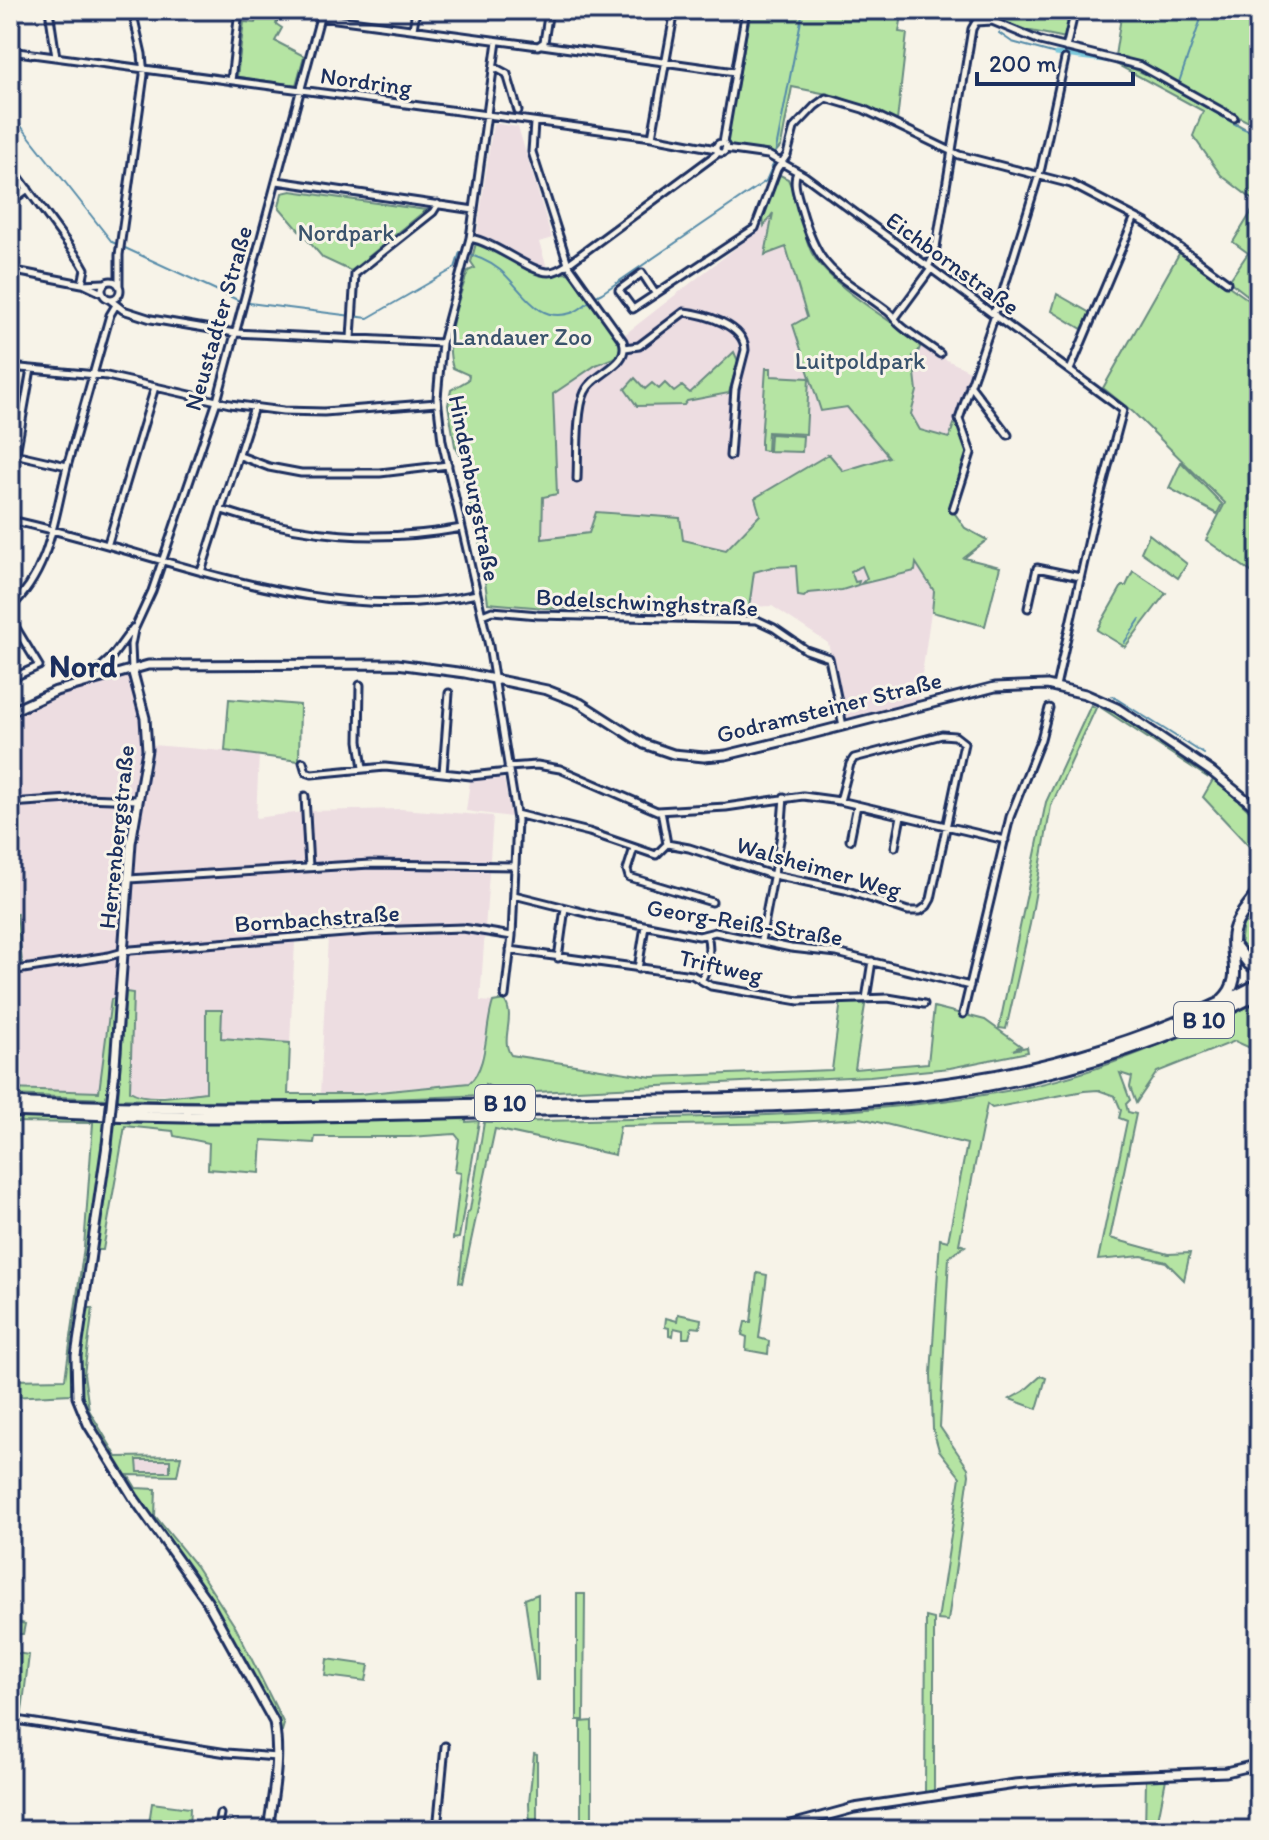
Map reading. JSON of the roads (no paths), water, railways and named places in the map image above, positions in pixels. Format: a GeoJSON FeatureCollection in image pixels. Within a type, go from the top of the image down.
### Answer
{"type":"FeatureCollection","features":[{"type":"Feature","properties":{"kind":"highway"},"geometry":{"type":"LineString","coordinates":[[1213,1007],[1229,993],[1234,982],[1233,936],[1237,923],[1259,891]]}},
{"type":"Feature","properties":{"kind":"highway"},"geometry":{"type":"LineString","coordinates":[[1233,936],[1240,955],[1259,969]]}},
{"type":"Feature","properties":{"kind":"highway","name":"B 10"},"geometry":{"type":"LineString","coordinates":[[10,1103],[145,1109],[277,1109],[859,1093],[945,1084],[1032,1068],[1138,1037],[1213,1007],[1259,984]]}},
{"type":"Feature","properties":{"kind":"highway","name":"B 10"},"geometry":{"type":"LineString","coordinates":[[10,1111],[275,1117],[891,1098],[977,1087],[1094,1060],[1187,1028],[1259,994]]}},
{"type":"Feature","properties":{"kind":"street"},"geometry":{"type":"LineString","coordinates":[[49,10],[56,57]]}},
{"type":"Feature","properties":{"kind":"street"},"geometry":{"type":"LineString","coordinates":[[131,312],[119,294],[118,263],[144,70],[132,10]]}},
{"type":"Feature","properties":{"kind":"street"},"geometry":{"type":"LineString","coordinates":[[231,81],[239,10]]}},
{"type":"Feature","properties":{"kind":"street"},"geometry":{"type":"LineString","coordinates":[[310,10],[413,29],[735,72]]}},
{"type":"Feature","properties":{"kind":"street"},"geometry":{"type":"LineString","coordinates":[[413,29],[416,10]]}},
{"type":"Feature","properties":{"kind":"street"},"geometry":{"type":"LineString","coordinates":[[540,46],[549,10]]}},
{"type":"Feature","properties":{"kind":"street"},"geometry":{"type":"LineString","coordinates":[[652,137],[675,10]]}},
{"type":"Feature","properties":{"kind":"street"},"geometry":{"type":"LineString","coordinates":[[470,238],[490,243],[543,271],[554,271],[568,264],[724,146],[746,10]]}},
{"type":"Feature","properties":{"kind":"street"},"geometry":{"type":"LineString","coordinates":[[1066,48],[1075,10]]}},
{"type":"Feature","properties":{"kind":"street","name":"Neustadter Straße"},"geometry":{"type":"LineString","coordinates":[[10,712],[30,701],[87,680],[132,669],[131,645],[137,624],[163,559],[217,401],[322,13]]}},
{"type":"Feature","properties":{"kind":"street"},"geometry":{"type":"LineString","coordinates":[[895,318],[930,268],[935,253],[972,29],[976,22],[986,20],[1032,38],[1132,63],[1154,72],[1234,118]]}},
{"type":"Feature","properties":{"kind":"street","name":"Hindenburgstraße"},"geometry":{"type":"LineString","coordinates":[[497,41],[470,238],[442,343],[437,403],[482,615],[516,814],[512,936],[505,996]]}},
{"type":"Feature","properties":{"kind":"street","name":"Nordring"},"geometry":{"type":"LineString","coordinates":[[10,51],[652,137],[717,151]]}},
{"type":"Feature","properties":{"kind":"street"},"geometry":{"type":"LineString","coordinates":[[953,509],[971,453],[959,419],[1004,289],[1039,174],[1065,59]]}},
{"type":"Feature","properties":{"kind":"street"},"geometry":{"type":"LineString","coordinates":[[494,67],[507,74],[518,111]]}},
{"type":"Feature","properties":{"kind":"street"},"geometry":{"type":"LineString","coordinates":[[655,293],[642,273],[619,290],[633,309],[755,228],[778,159],[787,155],[794,128],[824,98],[863,109],[952,152],[1071,184],[1141,220],[1227,282]]}},
{"type":"Feature","properties":{"kind":"street"},"geometry":{"type":"LineString","coordinates":[[534,123],[532,152],[568,264],[625,348],[621,358],[591,383],[583,395],[577,479]]}},
{"type":"Feature","properties":{"kind":"street","name":"Eichbornstraße"},"geometry":{"type":"LineString","coordinates":[[724,146],[778,159],[1123,410],[1080,577]]}},
{"type":"Feature","properties":{"kind":"street"},"geometry":{"type":"LineString","coordinates":[[10,165],[84,267],[82,284]]}},
{"type":"Feature","properties":{"kind":"street"},"geometry":{"type":"LineString","coordinates":[[797,172],[794,180],[801,209],[821,258],[839,279],[940,354]]}},
{"type":"Feature","properties":{"kind":"street"},"geometry":{"type":"LineString","coordinates":[[277,181],[474,210]]}},
{"type":"Feature","properties":{"kind":"street"},"geometry":{"type":"LineString","coordinates":[[10,202],[28,189]]}},
{"type":"Feature","properties":{"kind":"street"},"geometry":{"type":"LineString","coordinates":[[351,338],[356,273],[433,212],[438,204]]}},
{"type":"Feature","properties":{"kind":"street"},"geometry":{"type":"LineString","coordinates":[[1070,370],[1134,219]]}},
{"type":"Feature","properties":{"kind":"street"},"geometry":{"type":"LineString","coordinates":[[102,293],[118,263]]}},
{"type":"Feature","properties":{"kind":"street"},"geometry":{"type":"LineString","coordinates":[[10,270],[82,284],[102,293],[116,305],[159,321],[235,333],[442,343]]}},
{"type":"Feature","properties":{"kind":"street"},"geometry":{"type":"LineString","coordinates":[[82,284],[107,282],[119,285]]}},
{"type":"Feature","properties":{"kind":"street"},"geometry":{"type":"LineString","coordinates":[[109,299],[119,294]]}},
{"type":"Feature","properties":{"kind":"street"},"geometry":{"type":"LineString","coordinates":[[10,608],[38,575],[110,315],[116,305]]}},
{"type":"Feature","properties":{"kind":"street"},"geometry":{"type":"LineString","coordinates":[[625,348],[639,346],[684,312],[705,316],[738,333],[745,343],[745,350],[735,389],[730,456]]}},
{"type":"Feature","properties":{"kind":"street"},"geometry":{"type":"LineString","coordinates":[[10,367],[93,375],[254,407],[324,412],[437,403]]}},
{"type":"Feature","properties":{"kind":"street"},"geometry":{"type":"LineString","coordinates":[[31,369],[13,454],[67,466]]}},
{"type":"Feature","properties":{"kind":"street"},"geometry":{"type":"LineString","coordinates":[[970,385],[1008,435]]}},
{"type":"Feature","properties":{"kind":"street"},"geometry":{"type":"LineString","coordinates":[[108,544],[155,387]]}},
{"type":"Feature","properties":{"kind":"street"},"geometry":{"type":"LineString","coordinates":[[201,572],[254,407]]}},
{"type":"Feature","properties":{"kind":"street"},"geometry":{"type":"LineString","coordinates":[[240,456],[269,467],[295,472],[380,473],[448,465]]}},
{"type":"Feature","properties":{"kind":"street"},"geometry":{"type":"LineString","coordinates":[[222,510],[275,527],[330,534],[393,537],[462,528]]}},
{"type":"Feature","properties":{"kind":"street"},"geometry":{"type":"LineString","coordinates":[[10,520],[249,584],[373,604],[427,603],[477,594]]}},
{"type":"Feature","properties":{"kind":"street"},"geometry":{"type":"LineString","coordinates":[[1028,608],[1037,568],[1080,577],[1056,686]]}},
{"type":"Feature","properties":{"kind":"street","name":"Bodelschwinghstraße"},"geometry":{"type":"LineString","coordinates":[[482,615],[497,611],[538,615],[757,620],[806,650],[830,659],[843,726]]}},
{"type":"Feature","properties":{"kind":"street"},"geometry":{"type":"LineString","coordinates":[[10,618],[39,666],[12,678]]}},
{"type":"Feature","properties":{"kind":"street","name":"Neustadter Straße"},"geometry":{"type":"LineString","coordinates":[[87,680],[111,658],[137,624]]}},
{"type":"Feature","properties":{"kind":"street","name":"Godramsteiner Straße"},"geometry":{"type":"LineString","coordinates":[[132,669],[192,663],[388,664],[450,670],[561,694],[644,744],[682,756],[726,755],[995,687],[1025,684],[1056,686],[1108,703],[1146,726],[1225,780],[1259,810]]}},
{"type":"Feature","properties":{"kind":"street","name":"Herrenbergstraße"},"geometry":{"type":"LineString","coordinates":[[132,669],[147,736],[145,766],[129,879],[107,1145],[76,1349],[77,1397],[88,1424],[133,1497],[207,1601],[274,1722],[277,1757]]}},
{"type":"Feature","properties":{"kind":"street"},"geometry":{"type":"LineString","coordinates":[[360,685],[359,741],[363,768]]}},
{"type":"Feature","properties":{"kind":"street"},"geometry":{"type":"LineString","coordinates":[[443,773],[449,693]]}},
{"type":"Feature","properties":{"kind":"street"},"geometry":{"type":"LineString","coordinates":[[963,1014],[1005,840],[1049,708]]}},
{"type":"Feature","properties":{"kind":"street"},"geometry":{"type":"LineString","coordinates":[[840,801],[854,758],[936,736],[955,736],[963,741],[964,750],[946,826]]}},
{"type":"Feature","properties":{"kind":"street"},"geometry":{"type":"LineString","coordinates":[[303,762],[308,774],[393,767],[471,776],[537,765],[566,771],[635,803],[661,811],[726,807],[803,796],[840,801],[1005,840]]}},
{"type":"Feature","properties":{"kind":"street"},"geometry":{"type":"LineString","coordinates":[[305,796],[309,867]]}},
{"type":"Feature","properties":{"kind":"street"},"geometry":{"type":"LineString","coordinates":[[761,941],[783,823],[784,797]]}},
{"type":"Feature","properties":{"kind":"street"},"geometry":{"type":"LineString","coordinates":[[10,803],[85,798],[138,800]]}},
{"type":"Feature","properties":{"kind":"street"},"geometry":{"type":"LineString","coordinates":[[850,840],[857,805]]}},
{"type":"Feature","properties":{"kind":"street"},"geometry":{"type":"LineString","coordinates":[[516,814],[589,832],[656,855],[667,844],[661,811]]}},
{"type":"Feature","properties":{"kind":"street"},"geometry":{"type":"LineString","coordinates":[[895,847],[901,816]]}},
{"type":"Feature","properties":{"kind":"street","name":"Walsheimer Weg"},"geometry":{"type":"LineString","coordinates":[[667,844],[774,875],[845,890],[903,910],[920,911],[931,899],[946,826]]}},
{"type":"Feature","properties":{"kind":"street"},"geometry":{"type":"LineString","coordinates":[[634,848],[627,870],[629,877],[712,902]]}},
{"type":"Feature","properties":{"kind":"street"},"geometry":{"type":"LineString","coordinates":[[129,879],[416,863],[515,866]]}},
{"type":"Feature","properties":{"kind":"street","name":"Georg-Reiß-Straße"},"geometry":{"type":"LineString","coordinates":[[514,895],[699,936],[715,932],[791,948],[837,953],[970,986]]}},
{"type":"Feature","properties":{"kind":"street"},"geometry":{"type":"LineString","coordinates":[[558,958],[565,908]]}},
{"type":"Feature","properties":{"kind":"street"},"geometry":{"type":"LineString","coordinates":[[638,969],[645,926]]}},
{"type":"Feature","properties":{"kind":"street","name":"Bornbachstraße"},"geometry":{"type":"LineString","coordinates":[[10,971],[124,952],[370,931],[463,928],[512,936]]}},
{"type":"Feature","properties":{"kind":"street"},"geometry":{"type":"LineString","coordinates":[[702,979],[710,944],[707,935]]}},
{"type":"Feature","properties":{"kind":"street","name":"Triftweg"},"geometry":{"type":"LineString","coordinates":[[510,950],[692,975],[711,986],[799,1001],[888,998],[924,1004]]}},
{"type":"Feature","properties":{"kind":"street"},"geometry":{"type":"LineString","coordinates":[[866,999],[872,961]]}},
{"type":"Feature","properties":{"kind":"street"},"geometry":{"type":"LineString","coordinates":[[10,1719],[227,1753],[277,1757],[268,1830]]}},
{"type":"Feature","properties":{"kind":"street"},"geometry":{"type":"LineString","coordinates":[[437,1830],[445,1746]]}},
{"type":"Feature","properties":{"kind":"street"},"geometry":{"type":"LineString","coordinates":[[773,1830],[866,1805],[1015,1784],[1226,1772],[1259,1764]]}},
{"type":"Feature","properties":{"kind":"street"},"geometry":{"type":"LineString","coordinates":[[217,1830],[220,1814]]}},
{"type":"Feature","properties":{"kind":"waterway"},"geometry":{"type":"LineString","coordinates":[[249,303],[368,318],[455,268],[460,252],[496,267],[539,309],[559,315],[583,307],[766,181],[773,165],[803,10]]}},
{"type":"Feature","properties":{"kind":"waterway"},"geometry":{"type":"LineString","coordinates":[[976,10],[979,18]]}},
{"type":"Feature","properties":{"kind":"waterway"},"geometry":{"type":"LineString","coordinates":[[1178,85],[1204,10]]}},
{"type":"Feature","properties":{"kind":"waterway"},"geometry":{"type":"LineString","coordinates":[[1249,10],[1259,30]]}},
{"type":"Feature","properties":{"kind":"waterway"},"geometry":{"type":"LineString","coordinates":[[999,33],[1012,42],[1056,54]]}},
{"type":"Feature","properties":{"kind":"waterway"},"geometry":{"type":"LineString","coordinates":[[1056,54],[1112,61]]}},
{"type":"Feature","properties":{"kind":"waterway"},"geometry":{"type":"LineString","coordinates":[[1137,68],[1259,135]]}},
{"type":"Feature","properties":{"kind":"waterway"},"geometry":{"type":"LineString","coordinates":[[10,112],[112,242],[242,302]]}},
{"type":"Feature","properties":{"kind":"waterway"},"geometry":{"type":"LineString","coordinates":[[1124,643],[1140,619]]}},
{"type":"Feature","properties":{"kind":"waterway"},"geometry":{"type":"LineString","coordinates":[[1112,696],[1204,754]]}},
{"type":"Feature","properties":{"kind":"waterway"},"geometry":{"type":"LineString","coordinates":[[88,1306],[95,1262]]}},
{"type":"Feature","properties":{"kind":"waterway"},"geometry":{"type":"LineString","coordinates":[[84,1335],[87,1311]]}},
{"type":"Feature","properties":{"kind":"district","name":"Nord"},"geometry":{"type":"Point","coordinates":[83,666]}},
{"type":"Feature","properties":{"kind":"park label","name":"Nordpark"},"geometry":{"type":"Point","coordinates":[346,232]}},
{"type":"Feature","properties":{"kind":"park label","name":"Landauer Zoo"},"geometry":{"type":"Point","coordinates":[522,336]}},
{"type":"Feature","properties":{"kind":"park label","name":"Luitpoldpark"},"geometry":{"type":"Point","coordinates":[860,360]}}]}
